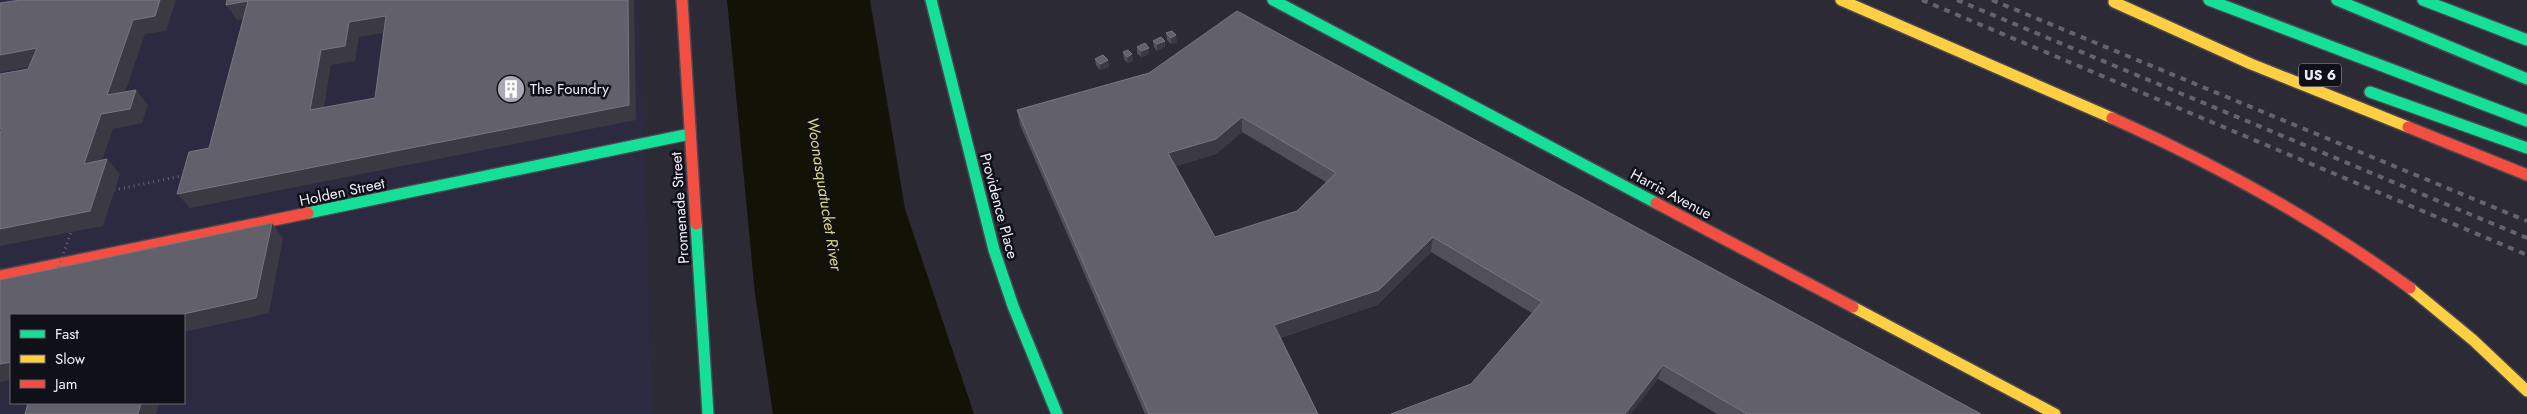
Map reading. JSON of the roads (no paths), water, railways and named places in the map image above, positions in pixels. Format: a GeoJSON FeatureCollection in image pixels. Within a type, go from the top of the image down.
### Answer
{"type":"FeatureCollection","features":[{"type":"Feature","properties":{"kind":"main road","name":"Promenade Street"},"geometry":{"type":"LineString","coordinates":[[682,0],[708,414]]}},
{"type":"Feature","properties":{"kind":"main road","name":"Providence Place"},"geometry":{"type":"LineString","coordinates":[[931,0],[994,250],[1013,306],[1057,414]]}},
{"type":"Feature","properties":{"kind":"main road","name":"Harris Avenue"},"geometry":{"type":"LineString","coordinates":[[1273,0],[2055,414]]}},
{"type":"Feature","properties":{"kind":"main road"},"geometry":{"type":"LineString","coordinates":[[1841,0],[2174,146],[2220,168],[2293,208],[2370,257],[2407,284],[2475,340],[2527,392]]}},
{"type":"Feature","properties":{"kind":"main road"},"geometry":{"type":"LineString","coordinates":[[2209,0],[2527,121]]}},
{"type":"Feature","properties":{"kind":"main road"},"geometry":{"type":"LineString","coordinates":[[2337,0],[2527,79]]}},
{"type":"Feature","properties":{"kind":"main road"},"geometry":{"type":"LineString","coordinates":[[2423,0],[2527,39]]}},
{"type":"Feature","properties":{"kind":"main road"},"geometry":{"type":"LineString","coordinates":[[2440,0],[2527,39]]}},
{"type":"Feature","properties":{"kind":"main road"},"geometry":{"type":"LineString","coordinates":[[2110,1],[2249,50]]}},
{"type":"Feature","properties":{"kind":"main road"},"geometry":{"type":"LineString","coordinates":[[2110,1],[2251,64],[2527,175]]}},
{"type":"Feature","properties":{"kind":"main road","name":"US 6"},"geometry":{"type":"LineString","coordinates":[[2360,89],[2527,148]]}},
{"type":"Feature","properties":{"kind":"main road","name":"Holden Street"},"geometry":{"type":"LineString","coordinates":[[0,276],[690,134]]}},
{"type":"Feature","properties":{"kind":"water","name":"Woonasquatucket River"},"geometry":{"type":"Polygon","coordinates":[[[727,0],[870,0],[905,209],[974,414],[773,414],[755,294],[727,0]]]}},
{"type":"Feature","properties":{"kind":"railway"},"geometry":{"type":"LineString","coordinates":[[1922,0],[2527,255]]}},
{"type":"Feature","properties":{"kind":"railway"},"geometry":{"type":"LineString","coordinates":[[1957,0],[2527,238]]}},
{"type":"Feature","properties":{"kind":"railway"},"geometry":{"type":"LineString","coordinates":[[1992,0],[2527,221]]}},
{"type":"Feature","properties":{"kind":"place","name":"The Foundry"},"geometry":{"type":"Point","coordinates":[511,89]}}]}
